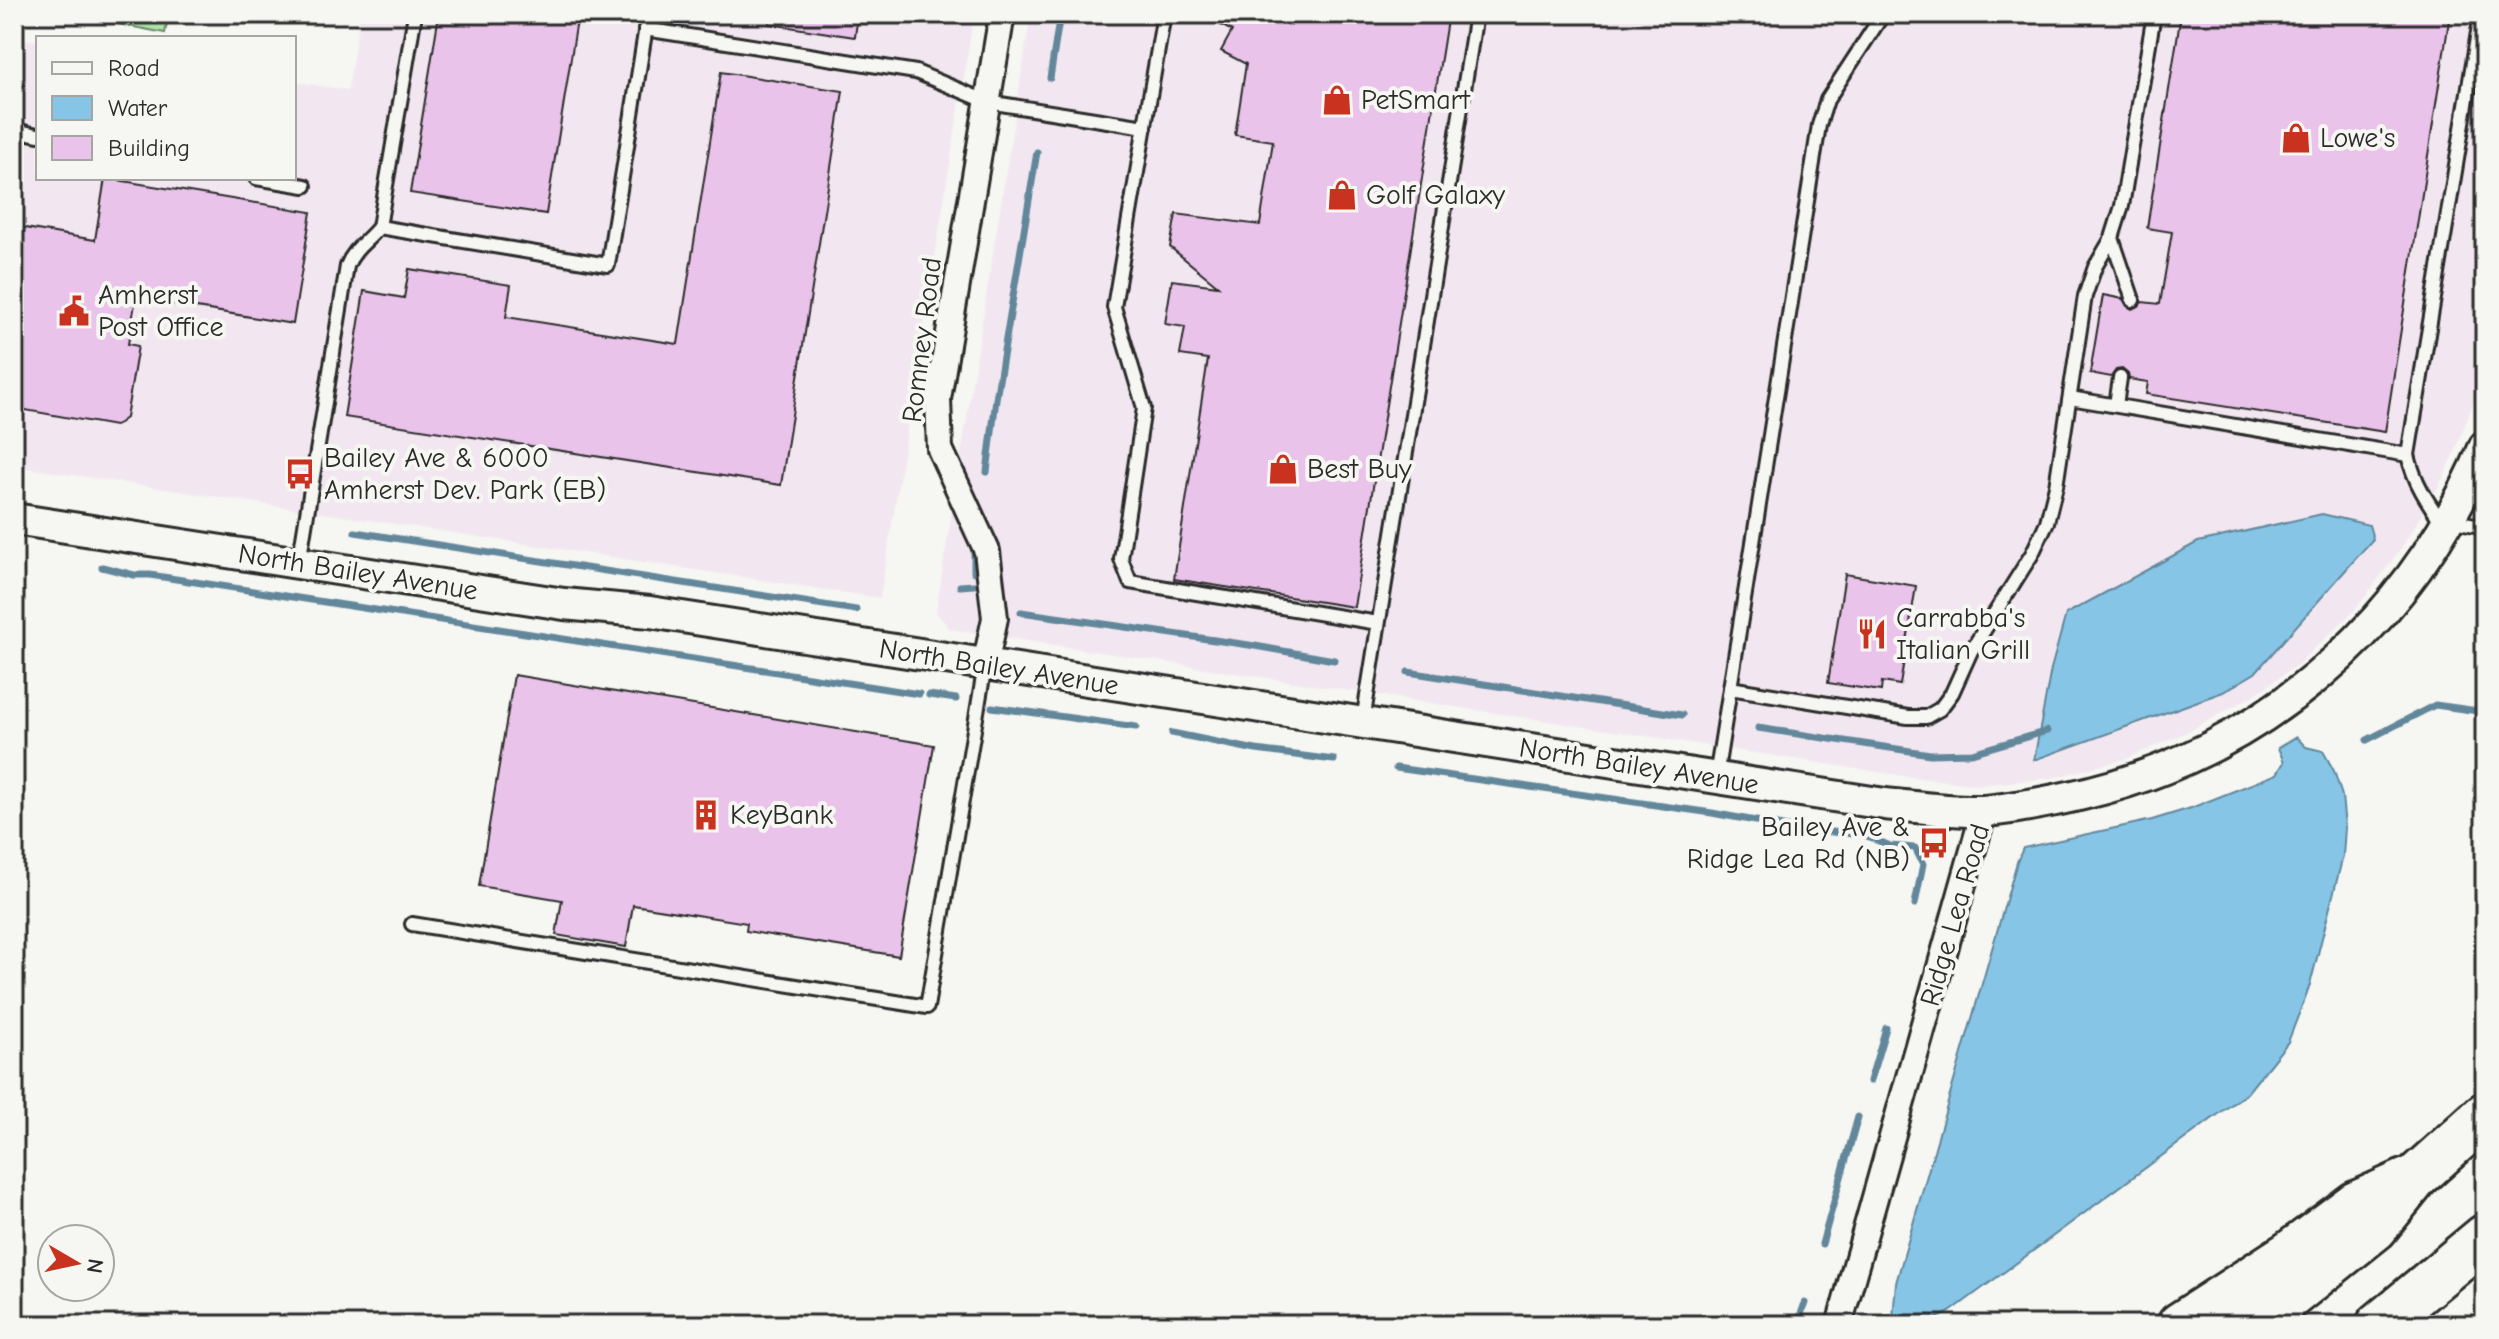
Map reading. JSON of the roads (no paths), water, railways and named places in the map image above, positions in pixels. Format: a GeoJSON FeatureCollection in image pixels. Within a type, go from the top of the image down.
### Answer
{"type":"FeatureCollection","features":[{"type":"Feature","properties":{"kind":"highway"},"geometry":{"type":"LineString","coordinates":[[2254,1325],[2375,1228],[2416,1177],[2485,1115]]}},
{"type":"Feature","properties":{"kind":"highway"},"geometry":{"type":"LineString","coordinates":[[2180,1325],[2289,1254],[2356,1204],[2416,1177]]}},
{"type":"Feature","properties":{"kind":"highway"},"geometry":{"type":"LineString","coordinates":[[2379,1325],[2485,1237]]}},
{"type":"Feature","properties":{"kind":"street","name":"Romney Road"},"geometry":{"type":"LineString","coordinates":[[985,665],[995,618],[987,551],[940,449],[938,399],[1002,14]]}},
{"type":"Feature","properties":{"kind":"street","name":"Ridge Lea Road"},"geometry":{"type":"LineString","coordinates":[[1839,1325],[1984,811],[2099,791],[2140,778],[2209,748],[2259,721],[2309,685],[2355,643],[2414,574],[2447,523],[2485,446]]}},
{"type":"Feature","properties":{"kind":"street","name":"North Bailey Avenue"},"geometry":{"type":"LineString","coordinates":[[14,519],[564,604],[650,612],[1885,804],[1984,811]]}},
{"type":"Feature","properties":{"kind":"lane"},"geometry":{"type":"LineString","coordinates":[[299,563],[347,266],[352,254],[379,227],[415,14]]}},
{"type":"Feature","properties":{"kind":"lane"},"geometry":{"type":"LineString","coordinates":[[379,227],[608,265],[648,14]]}},
{"type":"Feature","properties":{"kind":"lane"},"geometry":{"type":"LineString","coordinates":[[1164,14],[1114,307],[1144,408],[1121,559],[1130,582],[1378,623]]}},
{"type":"Feature","properties":{"kind":"lane"},"geometry":{"type":"LineString","coordinates":[[1363,724],[1476,14]]}},
{"type":"Feature","properties":{"kind":"lane"},"geometry":{"type":"LineString","coordinates":[[1715,778],[1819,125],[1827,100],[1883,14]]}},
{"type":"Feature","properties":{"kind":"lane"},"geometry":{"type":"LineString","coordinates":[[1730,688],[1908,717],[1926,717],[1940,709],[1952,693],[1989,619],[2032,554],[2047,522],[2056,486],[2085,296],[2095,267],[2112,238],[2122,206],[2154,14]]}},
{"type":"Feature","properties":{"kind":"lane"},"geometry":{"type":"LineString","coordinates":[[2481,14],[2408,455],[2420,490],[2447,523],[2485,527]]}},
{"type":"Feature","properties":{"kind":"lane"},"geometry":{"type":"LineString","coordinates":[[645,29],[916,72],[988,102],[1145,127]]}},
{"type":"Feature","properties":{"kind":"lane"},"geometry":{"type":"LineString","coordinates":[[14,130],[36,135]]}},
{"type":"Feature","properties":{"kind":"lane"},"geometry":{"type":"LineString","coordinates":[[268,180],[305,186]]}},
{"type":"Feature","properties":{"kind":"lane"},"geometry":{"type":"LineString","coordinates":[[2112,238],[2133,300]]}},
{"type":"Feature","properties":{"kind":"lane"},"geometry":{"type":"LineString","coordinates":[[2116,405],[2120,378]]}},
{"type":"Feature","properties":{"kind":"lane"},"geometry":{"type":"LineString","coordinates":[[2070,398],[2408,455]]}},
{"type":"Feature","properties":{"kind":"lane"},"geometry":{"type":"LineString","coordinates":[[412,924],[927,1007],[985,665]]}},
{"type":"Feature","properties":{"kind":"water"},"geometry":{"type":"Polygon","coordinates":[[[2322,514],[2369,525],[2373,539],[2255,673],[2223,692],[2034,760],[2051,669],[2066,614],[2198,542],[2322,514]]]}},
{"type":"Feature","properties":{"kind":"water"},"geometry":{"type":"Polygon","coordinates":[[[2296,737],[2306,747],[2323,751],[2334,771],[2342,796],[2345,827],[2343,856],[2310,985],[2288,1042],[2247,1093],[1950,1312],[1915,1324],[1893,1317],[1896,1283],[2023,848],[2152,820],[2277,774],[2284,762],[2278,748],[2296,737]]]}},
{"type":"Feature","properties":{"kind":"waterway"},"geometry":{"type":"LineString","coordinates":[[1050,78],[1060,14]]}},
{"type":"Feature","properties":{"kind":"waterway"},"geometry":{"type":"LineString","coordinates":[[987,472],[1037,152]]}},
{"type":"Feature","properties":{"kind":"waterway"},"geometry":{"type":"LineString","coordinates":[[355,532],[856,610]]}},
{"type":"Feature","properties":{"kind":"waterway"},"geometry":{"type":"LineString","coordinates":[[974,547],[974,572]]}},
{"type":"Feature","properties":{"kind":"waterway"},"geometry":{"type":"LineString","coordinates":[[102,567],[134,575],[919,694]]}},
{"type":"Feature","properties":{"kind":"waterway"},"geometry":{"type":"LineString","coordinates":[[960,586],[974,585]]}},
{"type":"Feature","properties":{"kind":"waterway"},"geometry":{"type":"LineString","coordinates":[[1021,612],[1334,660]]}},
{"type":"Feature","properties":{"kind":"waterway"},"geometry":{"type":"LineString","coordinates":[[1408,672],[1682,715]]}},
{"type":"Feature","properties":{"kind":"waterway"},"geometry":{"type":"LineString","coordinates":[[929,695],[956,699]]}},
{"type":"Feature","properties":{"kind":"waterway"},"geometry":{"type":"LineString","coordinates":[[2367,740],[2435,705],[2485,712]]}},
{"type":"Feature","properties":{"kind":"waterway"},"geometry":{"type":"LineString","coordinates":[[992,707],[1136,727]]}},
{"type":"Feature","properties":{"kind":"waterway"},"geometry":{"type":"LineString","coordinates":[[1758,728],[1930,754],[1972,753],[2047,731]]}},
{"type":"Feature","properties":{"kind":"waterway"},"geometry":{"type":"LineString","coordinates":[[1172,733],[1256,750],[1334,760]]}},
{"type":"Feature","properties":{"kind":"waterway"},"geometry":{"type":"LineString","coordinates":[[1396,768],[1712,813],[1799,829],[1865,835],[1890,846],[1915,848],[1923,864],[1915,904]]}},
{"type":"Feature","properties":{"kind":"waterway"},"geometry":{"type":"LineString","coordinates":[[1870,1081],[1886,1028]]}},
{"type":"Feature","properties":{"kind":"waterway"},"geometry":{"type":"LineString","coordinates":[[1822,1244],[1858,1117]]}},
{"type":"Feature","properties":{"kind":"waterway"},"geometry":{"type":"LineString","coordinates":[[1797,1325],[1805,1303]]}},
{"type":"Feature","properties":{"kind":"place","name":"PetSmart"},"geometry":{"type":"Point","coordinates":[1337,100]}},
{"type":"Feature","properties":{"kind":"place","name":"Lowe's"},"geometry":{"type":"Point","coordinates":[2296,138]}},
{"type":"Feature","properties":{"kind":"place","name":"Golf Galaxy"},"geometry":{"type":"Point","coordinates":[1342,195]}},
{"type":"Feature","properties":{"kind":"place","name":"Amherst Post Office"},"geometry":{"type":"Point","coordinates":[74,311]}},
{"type":"Feature","properties":{"kind":"place","name":"Best Buy"},"geometry":{"type":"Point","coordinates":[1283,469]}},
{"type":"Feature","properties":{"kind":"place","name":"Bailey Ave & 6000 Amherst Dev. Park (EB)"},"geometry":{"type":"Point","coordinates":[300,474]}},
{"type":"Feature","properties":{"kind":"place","name":"Carrabba's Italian Grill"},"geometry":{"type":"Point","coordinates":[1872,634]}},
{"type":"Feature","properties":{"kind":"place","name":"KeyBank"},"geometry":{"type":"Point","coordinates":[706,815]}},
{"type":"Feature","properties":{"kind":"place","name":"Bailey Ave & Ridge Lea Rd (NB)"},"geometry":{"type":"Point","coordinates":[1934,843]}}]}
